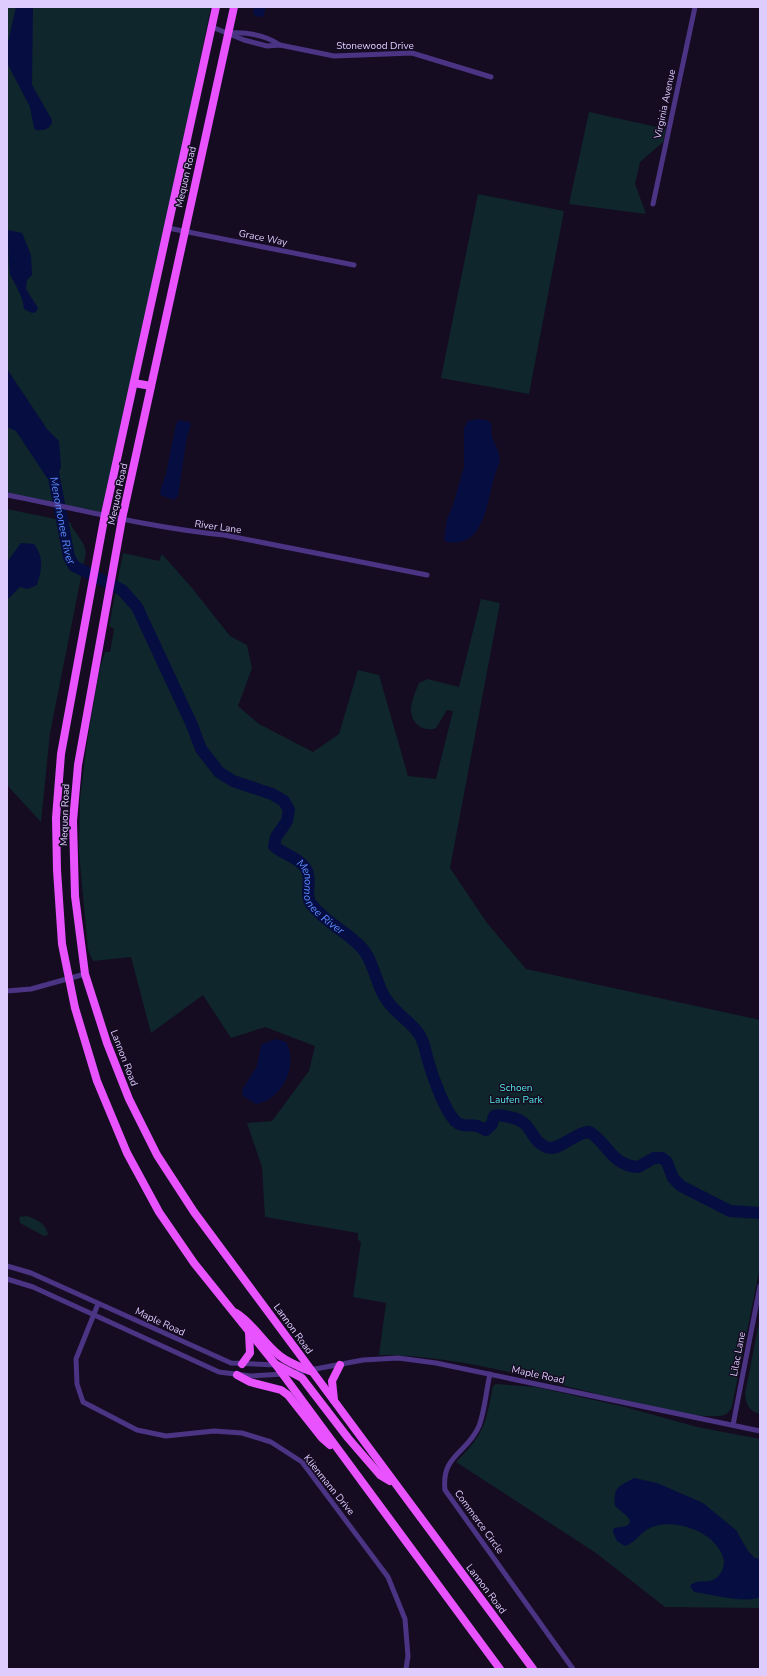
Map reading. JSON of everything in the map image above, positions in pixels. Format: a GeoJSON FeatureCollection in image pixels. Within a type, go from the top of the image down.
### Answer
{"type":"FeatureCollection","features":[{"type":"Feature","properties":{"kind":"main road","name":"Mequon Road"},"geometry":{"type":"LineString","coordinates":[[69,980],[62,944],[56,870],[56,818],[61,754],[105,514],[216,7]]}},
{"type":"Feature","properties":{"kind":"main road","name":"Mequon Road"},"geometry":{"type":"LineString","coordinates":[[85,974],[75,896],[73,821],[78,765],[122,519],[234,7]]}},
{"type":"Feature","properties":{"kind":"main road"},"geometry":{"type":"LineString","coordinates":[[134,383],[151,386]]}},
{"type":"Feature","properties":{"kind":"main road","name":"Lannon Road"},"geometry":{"type":"LineString","coordinates":[[85,974],[107,1044],[129,1099],[157,1154],[194,1212],[310,1371],[533,1669]]}},
{"type":"Feature","properties":{"kind":"main road"},"geometry":{"type":"LineString","coordinates":[[69,980],[75,1008],[97,1082],[127,1154],[159,1212],[194,1263],[276,1365],[343,1458],[500,1669]]}},
{"type":"Feature","properties":{"kind":"main road"},"geometry":{"type":"LineString","coordinates":[[230,1309],[246,1319],[278,1355],[287,1361],[310,1371]]}},
{"type":"Feature","properties":{"kind":"main road"},"geometry":{"type":"LineString","coordinates":[[242,1364],[250,1353],[249,1332]]}},
{"type":"Feature","properties":{"kind":"main road"},"geometry":{"type":"LineString","coordinates":[[276,1365],[293,1373],[308,1385],[348,1438],[380,1475],[394,1483]]}},
{"type":"Feature","properties":{"kind":"main road"},"geometry":{"type":"LineString","coordinates":[[335,1403],[332,1381],[340,1365]]}},
{"type":"Feature","properties":{"kind":"main road"},"geometry":{"type":"LineString","coordinates":[[237,1375],[250,1382],[281,1390],[288,1395],[322,1438],[343,1458]]}},
{"type":"Feature","properties":{"kind":"street","name":"Virginia Avenue"},"geometry":{"type":"LineString","coordinates":[[653,204],[694,7]]}},
{"type":"Feature","properties":{"kind":"street","name":"Stonewood Drive"},"geometry":{"type":"LineString","coordinates":[[212,27],[250,42],[267,46],[280,45],[334,56],[412,53],[491,77]]}},
{"type":"Feature","properties":{"kind":"street","name":"Stonewood Drive"},"geometry":{"type":"LineString","coordinates":[[228,33],[251,34],[269,38],[280,45]]}},
{"type":"Feature","properties":{"kind":"street","name":"Grace Way"},"geometry":{"type":"LineString","coordinates":[[168,228],[354,265]]}},
{"type":"Feature","properties":{"kind":"street","name":"River Lane"},"geometry":{"type":"LineString","coordinates":[[7,495],[194,533],[224,535],[427,575]]}},
{"type":"Feature","properties":{"kind":"street"},"geometry":{"type":"LineString","coordinates":[[7,991],[31,989],[69,980],[85,974]]}},
{"type":"Feature","properties":{"kind":"street","name":"Maple Road"},"geometry":{"type":"LineString","coordinates":[[7,1266],[31,1273],[231,1364],[276,1365],[310,1371]]}},
{"type":"Feature","properties":{"kind":"street","name":"Maple Road"},"geometry":{"type":"LineString","coordinates":[[7,1279],[33,1287],[213,1370],[237,1375],[262,1376],[293,1373],[363,1360],[398,1358],[436,1363],[760,1431]]}},
{"type":"Feature","properties":{"kind":"street","name":"Lilac Lane"},"geometry":{"type":"LineString","coordinates":[[733,1425],[760,1286]]}},
{"type":"Feature","properties":{"kind":"street","name":"Klienmann Drive"},"geometry":{"type":"LineString","coordinates":[[98,1304],[76,1359],[77,1384],[84,1402],[137,1430],[166,1436],[214,1431],[242,1433],[271,1442],[302,1462],[388,1577],[405,1619],[408,1656],[406,1669]]}},
{"type":"Feature","properties":{"kind":"street","name":"Commerce Circle"},"geometry":{"type":"LineString","coordinates":[[490,1374],[479,1425],[467,1444],[449,1462],[443,1477],[445,1490],[574,1669]]}},
{"type":"Feature","properties":{"kind":"green space"},"geometry":{"type":"Polygon","coordinates":[[[7,7],[211,7],[105,514],[7,495],[7,7]]]}},
{"type":"Feature","properties":{"kind":"green space"},"geometry":{"type":"Polygon","coordinates":[[[589,112],[666,129],[663,142],[640,162],[635,184],[646,214],[569,204],[589,112]]]}},
{"type":"Feature","properties":{"kind":"green space"},"geometry":{"type":"Polygon","coordinates":[[[478,194],[564,211],[529,394],[441,378],[478,194]]]}},
{"type":"Feature","properties":{"kind":"green space"},"geometry":{"type":"Polygon","coordinates":[[[7,509],[70,522],[86,552],[50,733],[41,822],[7,785],[7,509]]]}},
{"type":"Feature","properties":{"kind":"green space","name":"Schoen Laufen Park"},"geometry":{"type":"Polygon","coordinates":[[[123,553],[159,561],[162,554],[192,588],[230,636],[247,645],[252,668],[238,706],[259,724],[313,752],[339,734],[358,670],[379,675],[408,776],[436,779],[453,711],[447,710],[436,728],[426,729],[418,726],[411,713],[411,708],[419,683],[428,679],[459,687],[481,599],[500,603],[450,868],[487,923],[526,969],[760,1020],[760,1267],[732,1406],[727,1413],[721,1416],[685,1414],[474,1365],[411,1356],[379,1355],[386,1303],[353,1297],[361,1242],[358,1240],[358,1233],[265,1217],[262,1167],[247,1123],[272,1121],[309,1071],[315,1046],[265,1027],[231,1038],[203,995],[151,1033],[131,957],[93,961],[88,950],[79,852],[80,799],[87,743],[99,671],[105,652],[110,652],[114,630],[109,626],[123,553]]]}},
{"type":"Feature","properties":{"kind":"green space"},"geometry":{"type":"Polygon","coordinates":[[[27,1216],[37,1220],[43,1225],[46,1228],[48,1235],[44,1236],[20,1223],[19,1217],[27,1216]]]}},
{"type":"Feature","properties":{"kind":"green space"},"geometry":{"type":"Polygon","coordinates":[[[760,1317],[760,1414],[753,1411],[749,1407],[745,1394],[760,1317]]]}},
{"type":"Feature","properties":{"kind":"green space"},"geometry":{"type":"Polygon","coordinates":[[[496,1384],[536,1387],[625,1407],[697,1427],[760,1439],[760,1608],[665,1607],[596,1553],[456,1462],[473,1444],[478,1436],[486,1419],[493,1386],[496,1384]]]}},
{"type":"Feature","properties":{"kind":"shaded area"},"geometry":{"type":"Polygon","coordinates":[[[16,7],[33,7],[32,85],[52,120],[50,126],[44,130],[36,130],[34,128],[30,107],[7,63],[7,47],[16,7]]]}},
{"type":"Feature","properties":{"kind":"shaded area"},"geometry":{"type":"Polygon","coordinates":[[[254,7],[266,7],[263,17],[255,16],[253,12],[254,7]]]}},
{"type":"Feature","properties":{"kind":"shaded area"},"geometry":{"type":"Polygon","coordinates":[[[8,230],[22,233],[31,255],[32,275],[27,280],[26,289],[38,308],[36,312],[32,313],[24,309],[20,295],[10,274],[8,230]]]}},
{"type":"Feature","properties":{"kind":"shaded area"},"geometry":{"type":"Polygon","coordinates":[[[7,369],[47,429],[59,441],[61,467],[56,480],[47,478],[16,431],[7,427],[7,369]]]}},
{"type":"Feature","properties":{"kind":"shaded area"},"geometry":{"type":"Polygon","coordinates":[[[478,419],[487,420],[492,424],[491,431],[500,458],[499,464],[479,527],[471,536],[461,542],[447,542],[444,540],[447,519],[453,505],[464,467],[464,428],[468,421],[478,419]]]}},
{"type":"Feature","properties":{"kind":"shaded area"},"geometry":{"type":"Polygon","coordinates":[[[179,420],[189,422],[191,425],[187,436],[178,496],[174,500],[160,495],[166,474],[176,424],[179,420]]]}},
{"type":"Feature","properties":{"kind":"shaded area"},"geometry":{"type":"Polygon","coordinates":[[[21,543],[34,544],[41,559],[40,574],[37,585],[28,589],[20,587],[8,599],[7,562],[21,543]]]}},
{"type":"Feature","properties":{"kind":"shaded area"},"geometry":{"type":"Polygon","coordinates":[[[275,1039],[286,1042],[290,1051],[289,1071],[286,1080],[273,1096],[256,1104],[243,1096],[242,1090],[257,1066],[261,1045],[275,1039]]]}},
{"type":"Feature","properties":{"kind":"shaded area"},"geometry":{"type":"Polygon","coordinates":[[[634,1478],[657,1483],[703,1503],[736,1530],[748,1551],[755,1558],[760,1559],[760,1597],[754,1599],[737,1599],[694,1592],[690,1586],[693,1583],[708,1581],[716,1578],[722,1571],[724,1562],[723,1555],[713,1542],[706,1536],[688,1527],[668,1524],[659,1525],[646,1530],[629,1545],[625,1546],[617,1541],[613,1532],[614,1528],[627,1526],[630,1522],[628,1517],[615,1506],[615,1494],[618,1488],[634,1478]]]}},
{"type":"Feature","properties":{"kind":"waterway","name":"Menomonee River"},"geometry":{"type":"LineString","coordinates":[[50,465],[53,472],[69,557],[74,566],[122,590],[137,607],[192,725],[201,749],[219,772],[233,781],[272,794],[284,801],[289,810],[287,821],[276,837],[274,846],[301,863],[307,871],[309,879],[308,896],[311,904],[364,951],[368,957],[382,993],[394,1009],[419,1034],[423,1042],[438,1090],[446,1108],[455,1121],[463,1125],[474,1125],[486,1130],[492,1124],[494,1116],[499,1115],[517,1119],[527,1127],[540,1144],[551,1148],[561,1145],[578,1135],[589,1132],[621,1162],[638,1167],[654,1158],[662,1158],[667,1162],[673,1178],[681,1186],[730,1211],[760,1213]]}}]}
